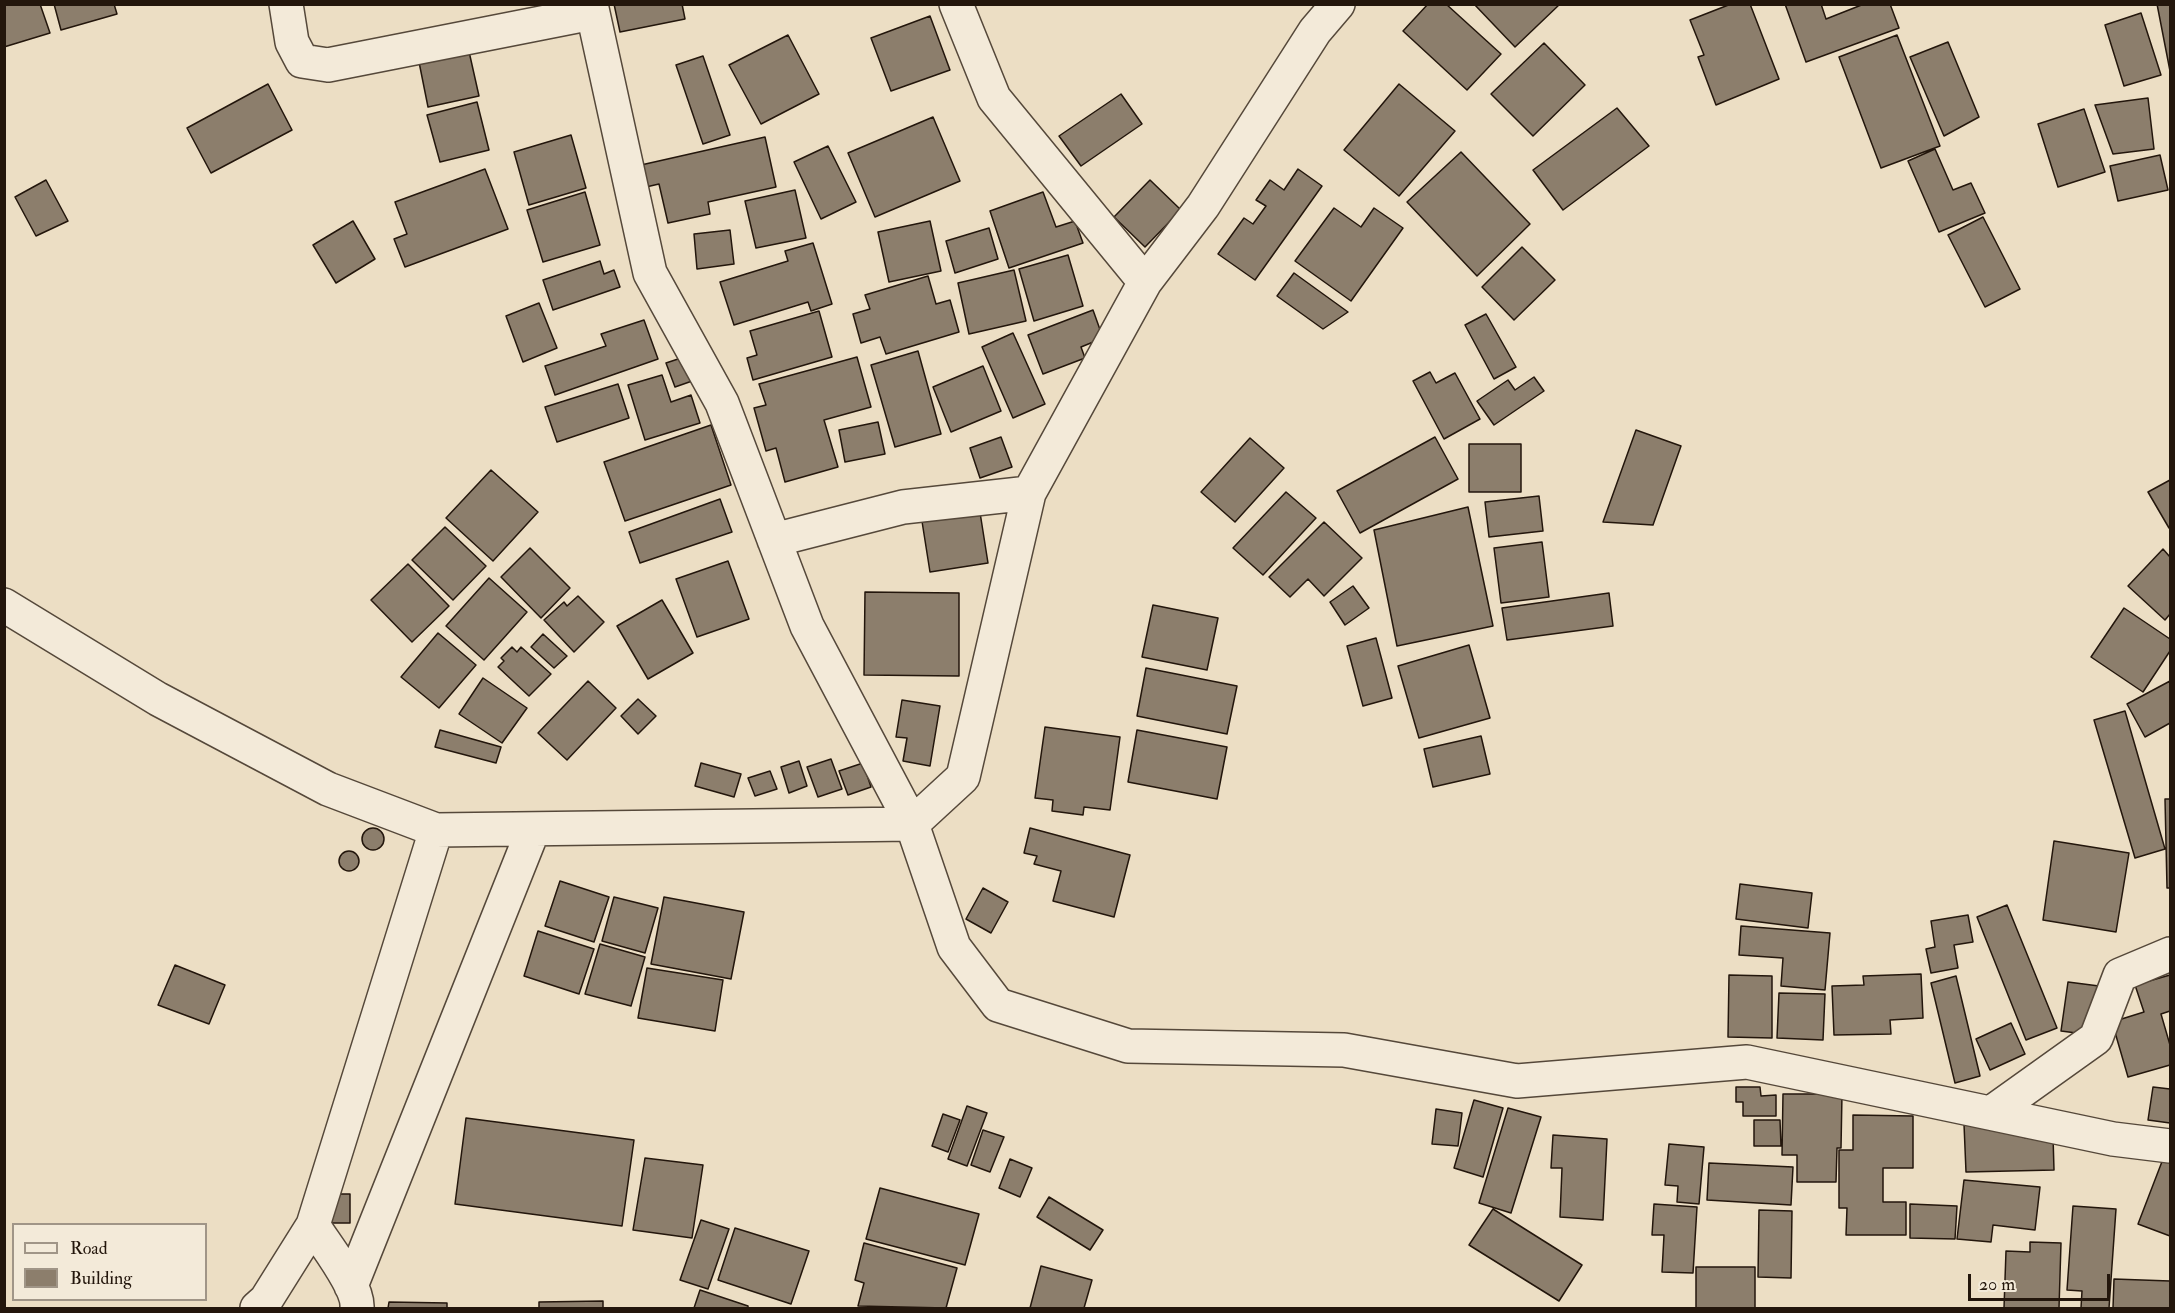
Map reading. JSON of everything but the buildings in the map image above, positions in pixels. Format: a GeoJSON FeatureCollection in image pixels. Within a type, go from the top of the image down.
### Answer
{"type":"FeatureCollection","features":[{"type":"Feature","properties":{"kind":"street"},"geometry":{"type":"LineString","coordinates":[[286,4],[292,42],[302,61],[328,64],[592,8],[650,273],[722,403],[807,626],[912,824],[954,947],[998,1005],[1128,1046],[1344,1050],[1517,1081],[1747,1062],[2113,1138],[2170,1146]]}},
{"type":"Feature","properties":{"kind":"street"},"geometry":{"type":"LineString","coordinates":[[956,4],[994,98],[1145,282]]}},
{"type":"Feature","properties":{"kind":"street"},"geometry":{"type":"LineString","coordinates":[[4,605],[158,699],[328,789],[436,830],[912,824],[963,777],[1029,493],[1145,282],[1203,206],[1315,32],[1338,4]]}},
{"type":"Feature","properties":{"kind":"street"},"geometry":{"type":"LineString","coordinates":[[774,540],[903,507],[1029,493]]}},
{"type":"Feature","properties":{"kind":"street"},"geometry":{"type":"LineString","coordinates":[[257,1308],[266,1300],[313,1225],[436,830]]}},
{"type":"Feature","properties":{"kind":"street"},"geometry":{"type":"LineString","coordinates":[[354,1297],[533,830]]}},
{"type":"Feature","properties":{"kind":"street"},"geometry":{"type":"LineString","coordinates":[[1991,1113],[2096,1038],[2120,975],[2170,954]]}},
{"type":"Feature","properties":{"kind":"street"},"geometry":{"type":"LineString","coordinates":[[313,1225],[354,1297]]}}]}
